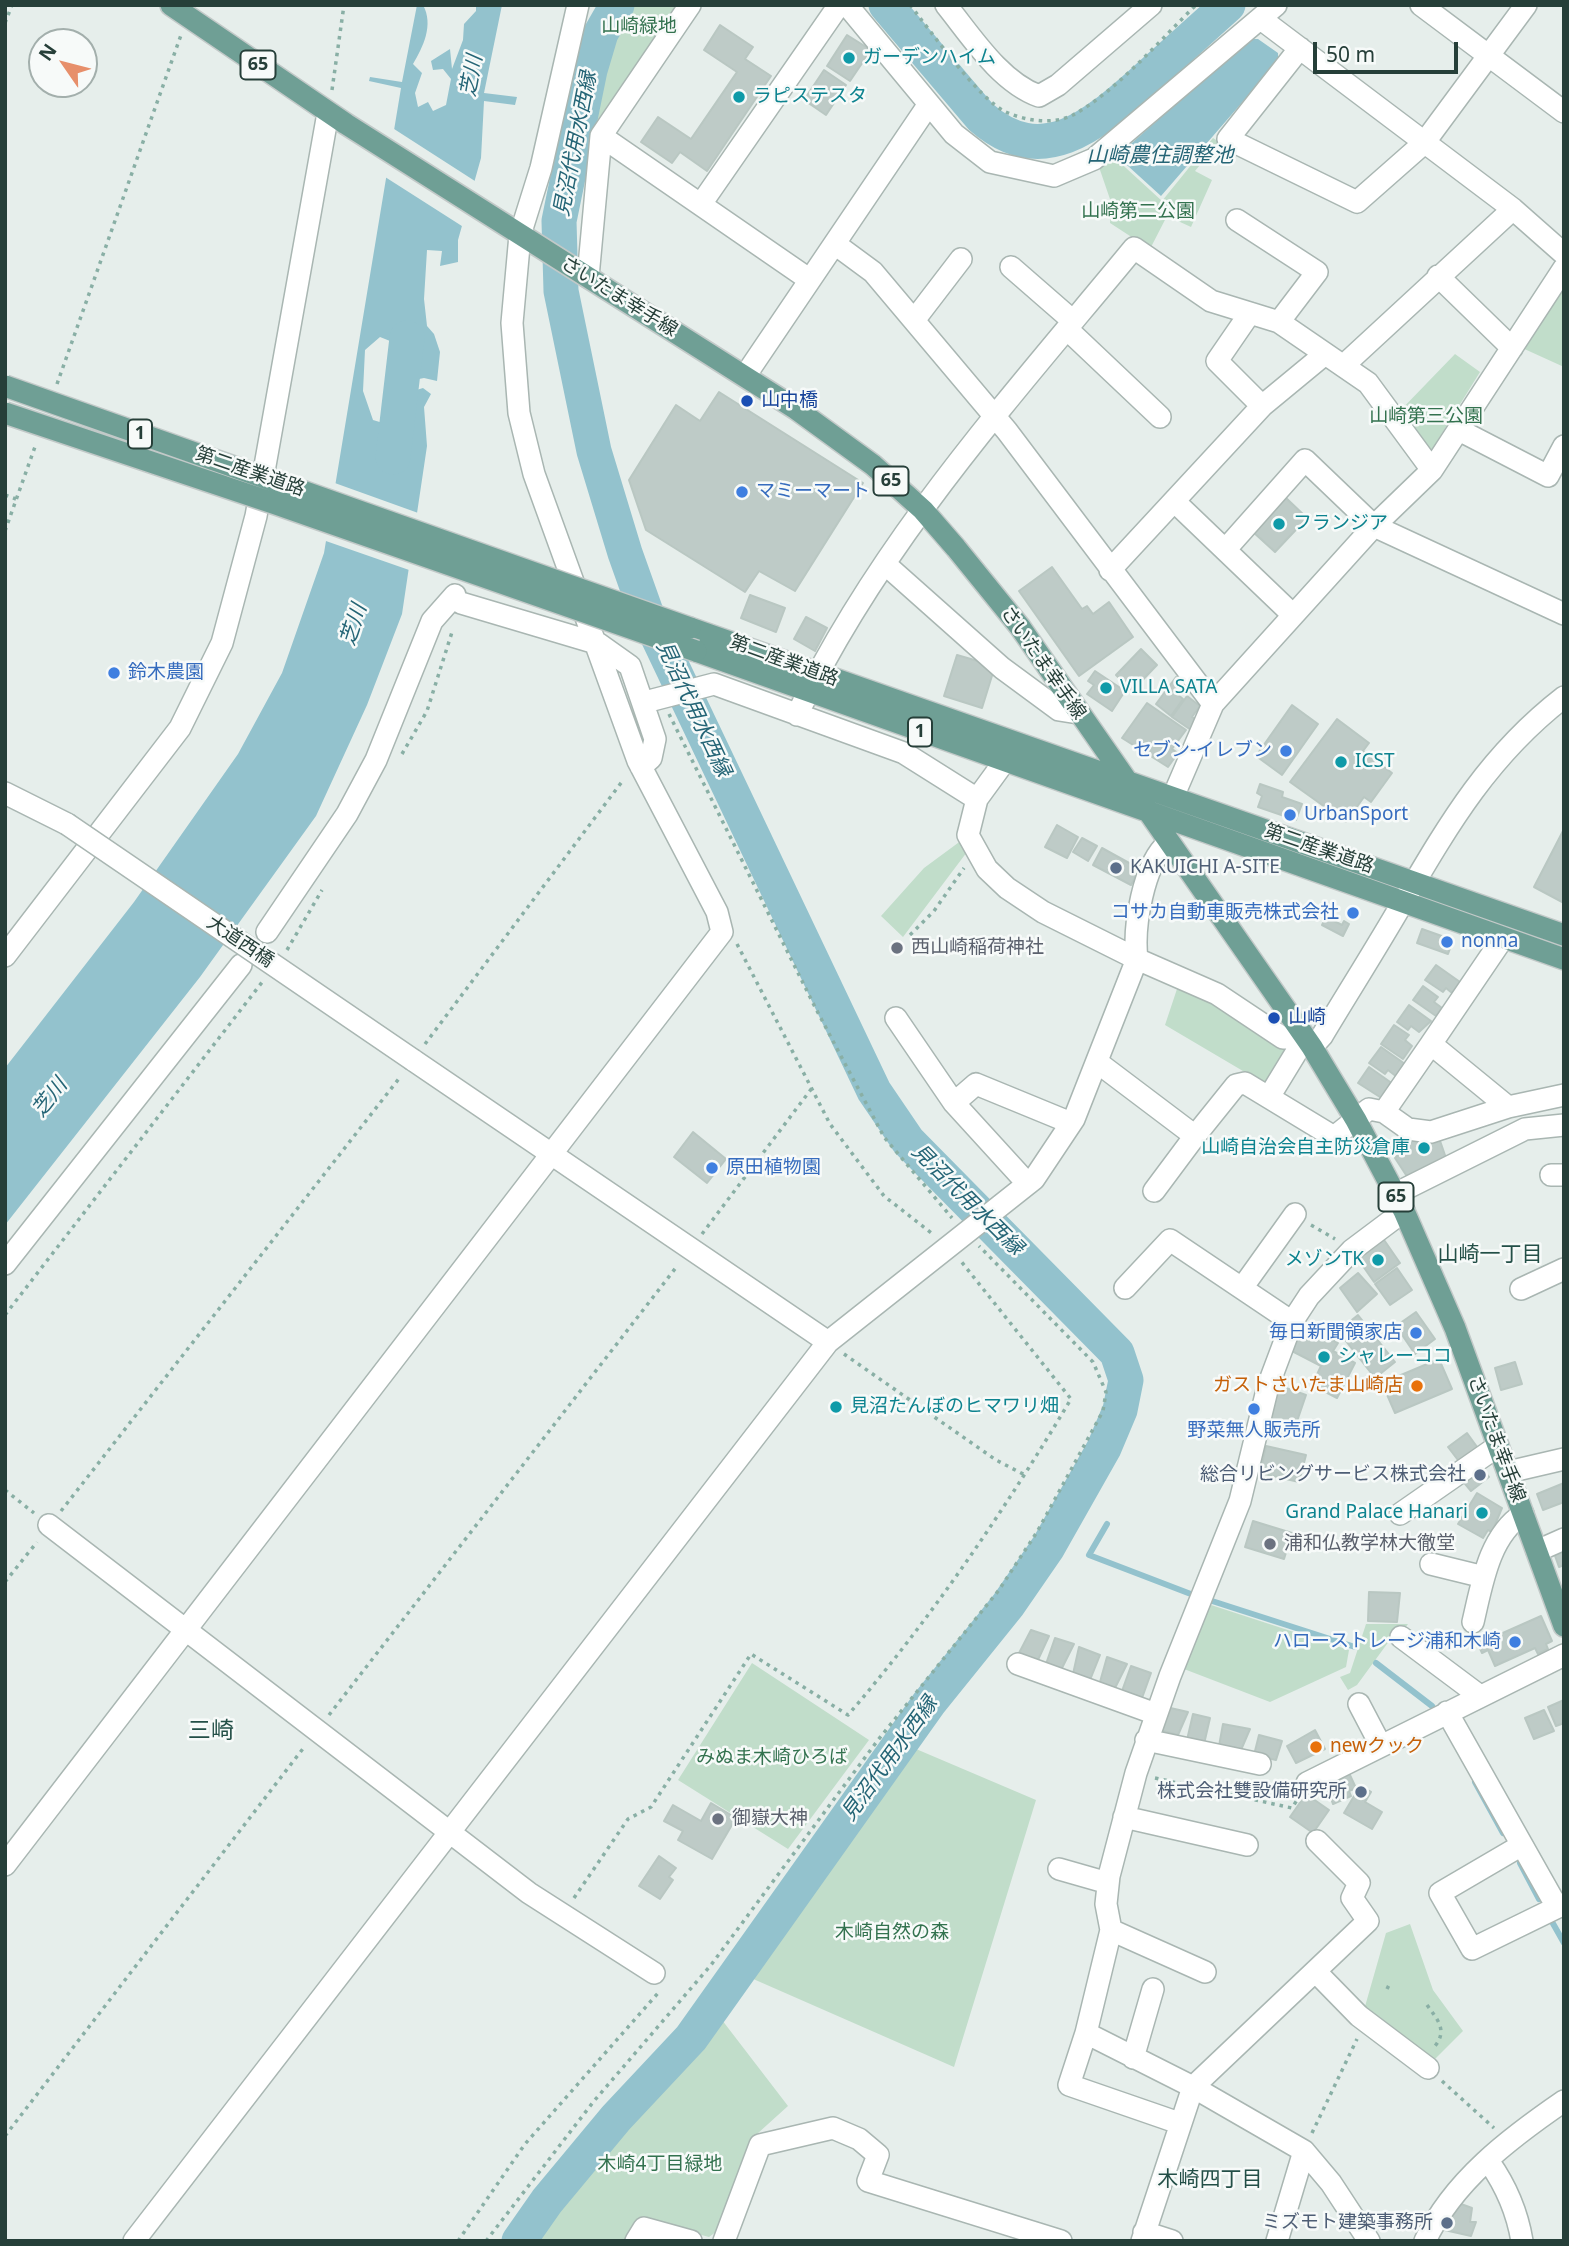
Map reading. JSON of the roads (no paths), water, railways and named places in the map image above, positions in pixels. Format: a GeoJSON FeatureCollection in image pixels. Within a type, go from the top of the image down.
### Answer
{"type":"FeatureCollection","features":[{"type":"Feature","properties":{"kind":"main road","name":"さいたま幸手線"},"geometry":{"type":"LineString","coordinates":[[179,11],[337,119],[745,376],[873,465],[923,510],[1020,627],[1309,1042],[1356,1120],[1399,1203],[1455,1328],[1564,1626]]}},
{"type":"Feature","properties":{"kind":"main road","name":"第二産業道路"},"geometry":{"type":"LineString","coordinates":[[5,386],[690,628],[813,683],[1004,762],[1564,958]]}},
{"type":"Feature","properties":{"kind":"main road","name":"第二産業道路"},"geometry":{"type":"LineString","coordinates":[[5,413],[276,504],[696,651],[813,683],[1124,780],[1564,935]]}},
{"type":"Feature","properties":{"kind":"street"},"geometry":{"type":"LineString","coordinates":[[5,1865],[722,932],[717,912],[640,764],[534,474],[519,413],[512,323],[520,235],[541,168],[578,5]]}},
{"type":"Feature","properties":{"kind":"street"},"geometry":{"type":"LineString","coordinates":[[582,274],[601,136],[690,5]]}},
{"type":"Feature","properties":{"kind":"street"},"geometry":{"type":"LineString","coordinates":[[701,204],[839,5]]}},
{"type":"Feature","properties":{"kind":"street"},"geometry":{"type":"LineString","coordinates":[[847,5],[954,134],[990,162],[1054,176],[1094,159],[1269,12],[1300,48],[1513,209],[1564,254]]}},
{"type":"Feature","properties":{"kind":"street"},"geometry":{"type":"LineString","coordinates":[[955,8],[983,52],[1024,88],[1039,96],[1058,85],[1151,5]]}},
{"type":"Feature","properties":{"kind":"street"},"geometry":{"type":"LineString","coordinates":[[1421,5],[1564,112]]}},
{"type":"Feature","properties":{"kind":"street"},"geometry":{"type":"LineString","coordinates":[[1300,48],[1228,139],[1357,202],[1424,143],[1526,5]]}},
{"type":"Feature","properties":{"kind":"street"},"geometry":{"type":"LineString","coordinates":[[745,376],[929,104]]}},
{"type":"Feature","properties":{"kind":"street"},"geometry":{"type":"LineString","coordinates":[[5,956],[180,728],[222,643],[256,516],[337,119]]}},
{"type":"Feature","properties":{"kind":"street"},"geometry":{"type":"LineString","coordinates":[[601,136],[810,280]]}},
{"type":"Feature","properties":{"kind":"street"},"geometry":{"type":"LineString","coordinates":[[1343,366],[1513,209]]}},
{"type":"Feature","properties":{"kind":"street"},"geometry":{"type":"LineString","coordinates":[[1237,220],[1317,272],[1279,322]]}},
{"type":"Feature","properties":{"kind":"street"},"geometry":{"type":"LineString","coordinates":[[835,244],[873,272],[995,416],[1213,704]]}},
{"type":"Feature","properties":{"kind":"street"},"geometry":{"type":"LineString","coordinates":[[797,715],[813,683],[886,564],[923,510],[995,416],[1134,248],[1210,301],[1279,322],[1368,383],[1432,470]]}},
{"type":"Feature","properties":{"kind":"street"},"geometry":{"type":"LineString","coordinates":[[915,320],[961,258]]}},
{"type":"Feature","properties":{"kind":"street"},"geometry":{"type":"LineString","coordinates":[[1011,267],[1160,417]]}},
{"type":"Feature","properties":{"kind":"street"},"geometry":{"type":"LineString","coordinates":[[1173,797],[1213,704],[1374,526],[1432,470],[1564,268]]}},
{"type":"Feature","properties":{"kind":"street"},"geometry":{"type":"LineString","coordinates":[[1438,276],[1512,348]]}},
{"type":"Feature","properties":{"kind":"street"},"geometry":{"type":"LineString","coordinates":[[1250,313],[1217,361],[1262,407]]}},
{"type":"Feature","properties":{"kind":"street"},"geometry":{"type":"LineString","coordinates":[[1110,570],[1262,407],[1325,354]]}},
{"type":"Feature","properties":{"kind":"street"},"geometry":{"type":"LineString","coordinates":[[1459,430],[1548,476],[1564,446]]}},
{"type":"Feature","properties":{"kind":"street"},"geometry":{"type":"LineString","coordinates":[[1225,550],[1305,460],[1374,526],[1564,614]]}},
{"type":"Feature","properties":{"kind":"street"},"geometry":{"type":"LineString","coordinates":[[1174,501],[1292,614]]}},
{"type":"Feature","properties":{"kind":"street"},"geometry":{"type":"LineString","coordinates":[[886,564],[1002,668],[1059,710],[1078,712]]}},
{"type":"Feature","properties":{"kind":"street"},"geometry":{"type":"LineString","coordinates":[[267,932],[347,814],[376,760],[432,621],[458,599],[598,644],[630,666],[658,698],[655,744],[651,758],[640,764]]}},
{"type":"Feature","properties":{"kind":"street"},"geometry":{"type":"LineString","coordinates":[[658,698],[714,684],[904,753],[978,799]]}},
{"type":"Feature","properties":{"kind":"street"},"geometry":{"type":"LineString","coordinates":[[1269,1097],[1309,1042],[1322,1035],[1450,824],[1500,753],[1564,697]]}},
{"type":"Feature","properties":{"kind":"street"},"geometry":{"type":"LineString","coordinates":[[1004,762],[978,799],[968,835],[975,852],[987,869],[1043,912],[1137,959],[1217,994],[1283,1038],[1309,1042]]}},
{"type":"Feature","properties":{"kind":"street","name":"大道西橋"},"geometry":{"type":"LineString","coordinates":[[5,793],[67,824],[418,1054],[551,1153],[828,1342]]}},
{"type":"Feature","properties":{"kind":"street"},"geometry":{"type":"LineString","coordinates":[[134,2241],[828,1342],[1034,1179],[1071,1123],[1097,1062],[1137,959],[1135,943],[1149,869],[1154,857],[1168,843]]}},
{"type":"Feature","properties":{"kind":"street"},"geometry":{"type":"LineString","coordinates":[[1384,1112],[1503,937]]}},
{"type":"Feature","properties":{"kind":"street"},"geometry":{"type":"LineString","coordinates":[[5,1265],[241,965]]}},
{"type":"Feature","properties":{"kind":"street"},"geometry":{"type":"LineString","coordinates":[[896,1018],[954,1103],[1027,1184]]}},
{"type":"Feature","properties":{"kind":"street"},"geometry":{"type":"LineString","coordinates":[[1431,1044],[1508,1107]]}},
{"type":"Feature","properties":{"kind":"street"},"geometry":{"type":"LineString","coordinates":[[1097,1062],[1195,1136]]}},
{"type":"Feature","properties":{"kind":"street"},"geometry":{"type":"LineString","coordinates":[[1154,1191],[1236,1085],[1245,1083],[1334,1137],[1368,1109],[1384,1112],[1408,1129],[1431,1132],[1508,1107],[1564,1095]]}},
{"type":"Feature","properties":{"kind":"street"},"geometry":{"type":"LineString","coordinates":[[954,1103],[976,1084],[1071,1123]]}},
{"type":"Feature","properties":{"kind":"street"},"geometry":{"type":"LineString","coordinates":[[1179,2123],[1069,2085],[1086,2033],[1111,1930],[1106,1904],[1108,1883],[1146,1740],[1240,1501],[1268,1387],[1292,1322],[1309,1296],[1399,1203],[1525,1129],[1564,1125]]}},
{"type":"Feature","properties":{"kind":"street"},"geometry":{"type":"LineString","coordinates":[[1242,1288],[1295,1214]]}},
{"type":"Feature","properties":{"kind":"street"},"geometry":{"type":"LineString","coordinates":[[1125,1288],[1171,1240],[1292,1322]]}},
{"type":"Feature","properties":{"kind":"street"},"geometry":{"type":"LineString","coordinates":[[1521,1289],[1564,1269]]}},
{"type":"Feature","properties":{"kind":"street"},"geometry":{"type":"LineString","coordinates":[[1400,1514],[1498,1446]]}},
{"type":"Feature","properties":{"kind":"street"},"geometry":{"type":"LineString","coordinates":[[1508,1472],[1564,1459]]}},
{"type":"Feature","properties":{"kind":"street"},"geometry":{"type":"LineString","coordinates":[[1473,1622],[1487,1565],[1509,1523],[1523,1514]]}},
{"type":"Feature","properties":{"kind":"street"},"geometry":{"type":"LineString","coordinates":[[49,1525],[449,1832],[562,1914],[654,1973]]}},
{"type":"Feature","properties":{"kind":"street"},"geometry":{"type":"LineString","coordinates":[[1537,1551],[1564,1539]]}},
{"type":"Feature","properties":{"kind":"street"},"geometry":{"type":"LineString","coordinates":[[1431,1563],[1484,1577]]}},
{"type":"Feature","properties":{"kind":"street"},"geometry":{"type":"LineString","coordinates":[[1401,1637],[1480,1696]]}},
{"type":"Feature","properties":{"kind":"street"},"geometry":{"type":"LineString","coordinates":[[1307,1783],[1564,1655]]}},
{"type":"Feature","properties":{"kind":"street"},"geometry":{"type":"LineString","coordinates":[[1018,1664],[1156,1714]]}},
{"type":"Feature","properties":{"kind":"street"},"geometry":{"type":"LineString","coordinates":[[1359,1704],[1381,1746]]}},
{"type":"Feature","properties":{"kind":"street"},"geometry":{"type":"LineString","coordinates":[[1447,1712],[1522,1845],[1561,1905],[1472,1949],[1440,1893],[1522,1845]]}},
{"type":"Feature","properties":{"kind":"street"},"geometry":{"type":"LineString","coordinates":[[1146,1740],[1261,1765]]}},
{"type":"Feature","properties":{"kind":"street"},"geometry":{"type":"LineString","coordinates":[[1124,1817],[1247,1845]]}},
{"type":"Feature","properties":{"kind":"street"},"geometry":{"type":"LineString","coordinates":[[1172,2241],[1143,2237],[1193,2087],[1368,1921],[1352,1898],[1359,1882],[1317,1841]]}},
{"type":"Feature","properties":{"kind":"street"},"geometry":{"type":"LineString","coordinates":[[1059,1869],[1108,1883]]}},
{"type":"Feature","properties":{"kind":"street"},"geometry":{"type":"LineString","coordinates":[[1111,1930],[1205,1972]]}},
{"type":"Feature","properties":{"kind":"street"},"geometry":{"type":"LineString","coordinates":[[1316,1972],[1366,2022],[1428,2068]]}},
{"type":"Feature","properties":{"kind":"street"},"geometry":{"type":"LineString","coordinates":[[1133,2059],[1153,1989]]}},
{"type":"Feature","properties":{"kind":"street"},"geometry":{"type":"LineString","coordinates":[[1086,2033],[1193,2087],[1304,2151],[1331,2183],[1369,2241]]}},
{"type":"Feature","properties":{"kind":"street"},"geometry":{"type":"LineString","coordinates":[[1425,2241],[1450,2197],[1510,2143],[1564,2101]]}},
{"type":"Feature","properties":{"kind":"street"},"geometry":{"type":"LineString","coordinates":[[724,2241],[760,2145],[833,2127],[859,2139],[878,2155],[868,2181],[1061,2241]]}},
{"type":"Feature","properties":{"kind":"street"},"geometry":{"type":"LineString","coordinates":[[1276,2241],[1304,2151]]}},
{"type":"Feature","properties":{"kind":"street"},"geometry":{"type":"LineString","coordinates":[[1489,2162],[1502,2181],[1518,2219],[1522,2241]]}},
{"type":"Feature","properties":{"kind":"street"},"geometry":{"type":"LineString","coordinates":[[636,2241],[644,2228],[691,2241]]}},
{"type":"Feature","properties":{"kind":"water"},"geometry":{"type":"Polygon","coordinates":[[[417,5],[423,5],[427,28],[413,64],[422,73],[415,93],[418,107],[428,102],[433,111],[446,105],[451,79],[443,69],[433,70],[431,61],[450,49],[452,69],[463,40],[464,24],[476,11],[476,5],[502,5],[484,93],[517,97],[515,105],[484,101],[481,158],[458,240],[458,262],[440,266],[442,251],[427,250],[424,299],[427,326],[434,334],[440,352],[437,381],[424,378],[414,380],[410,392],[423,388],[431,394],[424,407],[427,446],[402,614],[367,705],[316,816],[200,977],[5,1225],[5,1068],[134,902],[238,754],[282,673],[324,553],[401,88],[369,81],[370,77],[402,82],[417,5]],[[380,337],[365,350],[363,391],[373,420],[383,423],[392,412],[404,409],[398,350],[390,341],[380,337]]]}},
{"type":"Feature","properties":{"kind":"water","name":"山崎農住調整池"},"geometry":{"type":"Polygon","coordinates":[[[1250,39],[1258,39],[1278,53],[1278,61],[1161,196],[1117,156],[1250,39]]]}},
{"type":"Feature","properties":{"kind":"waterway","name":"見沼代用水西縁"},"geometry":{"type":"LineString","coordinates":[[519,2241],[547,2201],[616,2118],[691,2038],[929,1703],[1008,1605],[1048,1547],[1104,1448],[1120,1410],[1126,1380],[1117,1353],[908,1141],[874,1091],[646,612],[594,451],[561,291],[559,221],[590,70],[601,33],[617,5]]}},
{"type":"Feature","properties":{"kind":"waterway","name":"見沼代用水西縁"},"geometry":{"type":"LineString","coordinates":[[886,5],[981,117],[1004,133],[1027,141],[1049,141],[1090,124],[1129,94],[1228,5]]}},
{"type":"Feature","properties":{"kind":"waterway","name":"芝川"},"geometry":{"type":"LineString","coordinates":[[393,457],[407,338]]}},
{"type":"Feature","properties":{"kind":"waterway"},"geometry":{"type":"LineString","coordinates":[[1107,1524],[1089,1555],[1196,1596]]}},
{"type":"Feature","properties":{"kind":"waterway"},"geometry":{"type":"LineString","coordinates":[[1209,1600],[1355,1647]]}},
{"type":"Feature","properties":{"kind":"waterway"},"geometry":{"type":"LineString","coordinates":[[1376,1663],[1432,1706]]}},
{"type":"Feature","properties":{"kind":"waterway"},"geometry":{"type":"LineString","coordinates":[[1475,1782],[1503,1833]]}},
{"type":"Feature","properties":{"kind":"waterway"},"geometry":{"type":"LineString","coordinates":[[1520,1863],[1539,1899]]}},
{"type":"Feature","properties":{"kind":"waterway"},"geometry":{"type":"LineString","coordinates":[[1551,1920],[1564,1943]]}},
{"type":"Feature","properties":{"kind":"place","name":"ガーデンハイム"},"geometry":{"type":"Point","coordinates":[849,58]}},
{"type":"Feature","properties":{"kind":"place","name":"ラピステスタ"},"geometry":{"type":"Point","coordinates":[739,97]}},
{"type":"Feature","properties":{"kind":"place","name":"山中橋"},"geometry":{"type":"Point","coordinates":[747,401]}},
{"type":"Feature","properties":{"kind":"place","name":"マミーマート"},"geometry":{"type":"Point","coordinates":[742,492]}},
{"type":"Feature","properties":{"kind":"place","name":"フランジア"},"geometry":{"type":"Point","coordinates":[1279,524]}},
{"type":"Feature","properties":{"kind":"place","name":"鈴木農園"},"geometry":{"type":"Point","coordinates":[114,673]}},
{"type":"Feature","properties":{"kind":"place","name":"VILLA SATA"},"geometry":{"type":"Point","coordinates":[1106,688]}},
{"type":"Feature","properties":{"kind":"place","name":"セブン-イレブン"},"geometry":{"type":"Point","coordinates":[1286,751]}},
{"type":"Feature","properties":{"kind":"place","name":"ICST"},"geometry":{"type":"Point","coordinates":[1341,762]}},
{"type":"Feature","properties":{"kind":"place","name":"UrbanSport"},"geometry":{"type":"Point","coordinates":[1290,815]}},
{"type":"Feature","properties":{"kind":"place","name":"KAKUICHI A-SITE"},"geometry":{"type":"Point","coordinates":[1116,868]}},
{"type":"Feature","properties":{"kind":"place","name":"コサカ自動車販売株式会社"},"geometry":{"type":"Point","coordinates":[1353,913]}},
{"type":"Feature","properties":{"kind":"place","name":"nonna"},"geometry":{"type":"Point","coordinates":[1447,942]}},
{"type":"Feature","properties":{"kind":"place","name":"西山崎稲荷神社"},"geometry":{"type":"Point","coordinates":[897,948]}},
{"type":"Feature","properties":{"kind":"place","name":"山崎"},"geometry":{"type":"Point","coordinates":[1274,1018]}},
{"type":"Feature","properties":{"kind":"place","name":"山崎自治会自主防災倉庫"},"geometry":{"type":"Point","coordinates":[1424,1148]}},
{"type":"Feature","properties":{"kind":"place","name":"原田植物園"},"geometry":{"type":"Point","coordinates":[712,1168]}},
{"type":"Feature","properties":{"kind":"place","name":"メゾンTK"},"geometry":{"type":"Point","coordinates":[1378,1260]}},
{"type":"Feature","properties":{"kind":"place","name":"毎日新聞領家店"},"geometry":{"type":"Point","coordinates":[1416,1333]}},
{"type":"Feature","properties":{"kind":"place","name":"シャレーココ"},"geometry":{"type":"Point","coordinates":[1324,1357]}},
{"type":"Feature","properties":{"kind":"place","name":"ガストさいたま山崎店"},"geometry":{"type":"Point","coordinates":[1417,1386]}},
{"type":"Feature","properties":{"kind":"place","name":"見沼たんぼのヒマワリ畑"},"geometry":{"type":"Point","coordinates":[836,1407]}},
{"type":"Feature","properties":{"kind":"place","name":"野菜無人販売所"},"geometry":{"type":"Point","coordinates":[1254,1409]}},
{"type":"Feature","properties":{"kind":"place","name":"総合リビングサービス株式会社"},"geometry":{"type":"Point","coordinates":[1480,1475]}},
{"type":"Feature","properties":{"kind":"place","name":"Grand Palace Hanari"},"geometry":{"type":"Point","coordinates":[1482,1513]}},
{"type":"Feature","properties":{"kind":"place","name":"浦和仏教学林大徹堂"},"geometry":{"type":"Point","coordinates":[1270,1544]}},
{"type":"Feature","properties":{"kind":"place","name":"ハローストレージ浦和木崎"},"geometry":{"type":"Point","coordinates":[1515,1642]}},
{"type":"Feature","properties":{"kind":"place","name":"newクック"},"geometry":{"type":"Point","coordinates":[1316,1747]}},
{"type":"Feature","properties":{"kind":"place","name":"株式会社雙設備研究所"},"geometry":{"type":"Point","coordinates":[1361,1792]}},
{"type":"Feature","properties":{"kind":"place","name":"御嶽大神"},"geometry":{"type":"Point","coordinates":[718,1819]}},
{"type":"Feature","properties":{"kind":"place","name":"ミズモト建築事務所"},"geometry":{"type":"Point","coordinates":[1447,2223]}},
{"type":"Feature","properties":{"kind":"district","name":"山崎一丁目"},"geometry":{"type":"Point","coordinates":[1490,1255]}},
{"type":"Feature","properties":{"kind":"district","name":"三崎"},"geometry":{"type":"Point","coordinates":[211,1731]}},
{"type":"Feature","properties":{"kind":"district","name":"木崎四丁目"},"geometry":{"type":"Point","coordinates":[1210,2180]}},
{"type":"Feature","properties":{"kind":"park label","name":"山崎緑地"},"geometry":{"type":"Point","coordinates":[639,27]}},
{"type":"Feature","properties":{"kind":"park label","name":"山崎第二公園"},"geometry":{"type":"Point","coordinates":[1138,212]}},
{"type":"Feature","properties":{"kind":"park label","name":"山崎第三公園"},"geometry":{"type":"Point","coordinates":[1426,417]}},
{"type":"Feature","properties":{"kind":"park label","name":"みぬま木崎ひろば"},"geometry":{"type":"Point","coordinates":[772,1758]}},
{"type":"Feature","properties":{"kind":"park label","name":"木崎自然の森"},"geometry":{"type":"Point","coordinates":[892,1933]}},
{"type":"Feature","properties":{"kind":"park label","name":"木崎4丁目緑地"},"geometry":{"type":"Point","coordinates":[660,2165]}}]}
